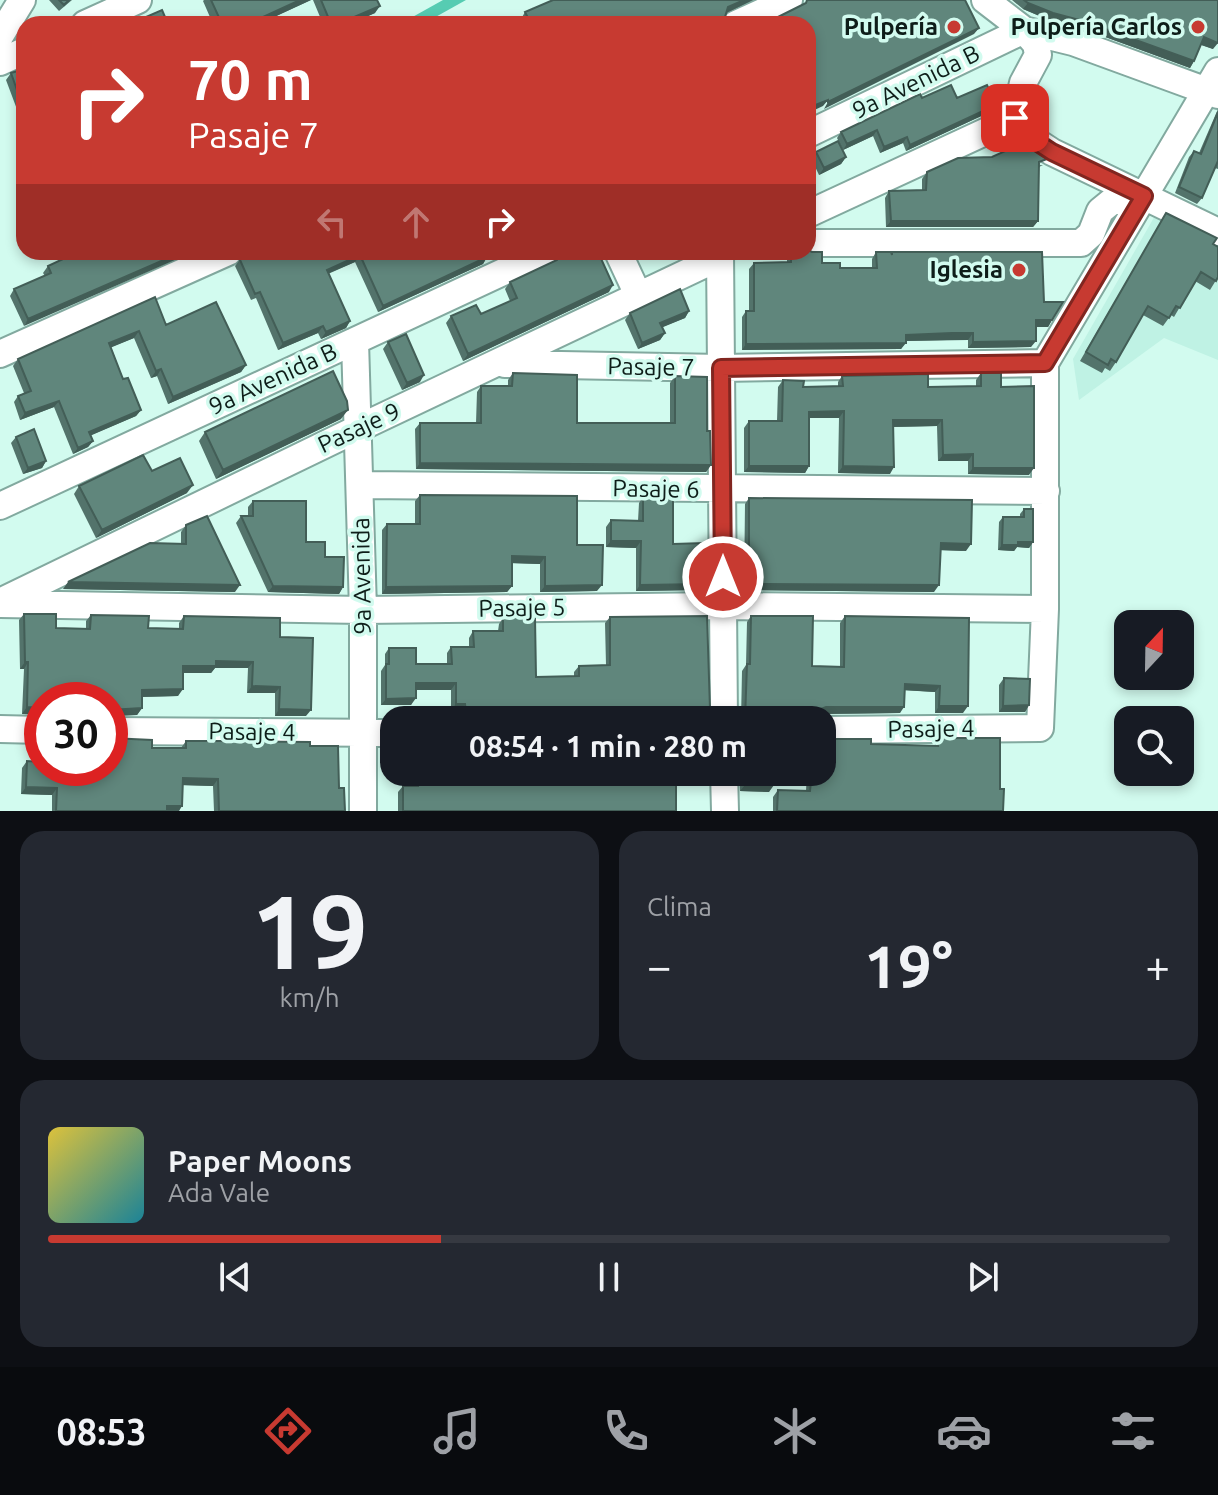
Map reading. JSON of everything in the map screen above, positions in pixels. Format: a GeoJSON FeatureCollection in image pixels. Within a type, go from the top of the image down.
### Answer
{"type":"FeatureCollection","features":[{"type":"Feature","properties":{"kind":"street"},"geometry":{"type":"LineString","coordinates":[[0,36],[22,0]]}},
{"type":"Feature","properties":{"kind":"street"},"geometry":{"type":"LineString","coordinates":[[103,16],[138,0]]}},
{"type":"Feature","properties":{"kind":"street"},"geometry":{"type":"LineString","coordinates":[[754,16],[789,0]]}},
{"type":"Feature","properties":{"kind":"street"},"geometry":{"type":"LineString","coordinates":[[985,0],[1024,30],[1036,44],[1038,55],[1023,83],[1015,118],[1026,135],[1052,152],[1218,232]]}},
{"type":"Feature","properties":{"kind":"street"},"geometry":{"type":"LineString","coordinates":[[1024,30],[1214,86],[1144,196],[1045,363],[1045,609]]}},
{"type":"Feature","properties":{"kind":"street","name":"9a Avenida B"},"geometry":{"type":"LineString","coordinates":[[816,130],[1024,30]]}},
{"type":"Feature","properties":{"kind":"street"},"geometry":{"type":"LineString","coordinates":[[816,210],[1015,118]]}},
{"type":"Feature","properties":{"kind":"street"},"geometry":{"type":"LineString","coordinates":[[816,243],[1081,243],[1091,234],[1100,211],[1111,202],[1144,196]]}},
{"type":"Feature","properties":{"kind":"street"},"geometry":{"type":"LineString","coordinates":[[0,354],[210,260]]}},
{"type":"Feature","properties":{"kind":"street","name":"9a Avenida B"},"geometry":{"type":"LineString","coordinates":[[0,506],[529,260]]}},
{"type":"Feature","properties":{"kind":"street"},"geometry":{"type":"LineString","coordinates":[[622,260],[639,297]]}},
{"type":"Feature","properties":{"kind":"street","name":"Pasaje 9"},"geometry":{"type":"LineString","coordinates":[[0,603],[359,428],[639,297],[709,260]]}},
{"type":"Feature","properties":{"kind":"street"},"geometry":{"type":"LineString","coordinates":[[720,260],[724,706]]}},
{"type":"Feature","properties":{"kind":"street","name":"9a Avenida"},"geometry":{"type":"LineString","coordinates":[[355,341],[361,485],[363,811]]}},
{"type":"Feature","properties":{"kind":"street","name":"Pasaje 7"},"geometry":{"type":"LineString","coordinates":[[497,364],[721,368],[1045,363]]}},
{"type":"Feature","properties":{"kind":"street","name":"Pasaje 6"},"geometry":{"type":"LineString","coordinates":[[361,485],[1046,491]]}},
{"type":"Feature","properties":{"kind":"street","name":"Pasaje 5"},"geometry":{"type":"LineString","coordinates":[[0,603],[363,610],[723,606],[1045,609]]}},
{"type":"Feature","properties":{"kind":"street","name":"Pasaje 4"},"geometry":{"type":"LineString","coordinates":[[836,730],[1040,728],[1045,609]]}},
{"type":"Feature","properties":{"kind":"street"},"geometry":{"type":"LineString","coordinates":[[0,729],[24,730]]}},
{"type":"Feature","properties":{"kind":"street","name":"Pasaje 4"},"geometry":{"type":"LineString","coordinates":[[128,731],[380,733]]}},
{"type":"Feature","properties":{"kind":"street"},"geometry":{"type":"LineString","coordinates":[[724,786],[725,811]]}},
{"type":"Feature","properties":{"kind":"shaded area"},"geometry":{"type":"Polygon","coordinates":[[[443,0],[466,0],[437,16],[414,16],[443,0]]]}},
{"type":"Feature","properties":{"kind":"shaded area"},"geometry":{"type":"Polygon","coordinates":[[[1160,207],[1218,237],[1218,360],[1164,338],[1079,400],[1073,359],[1160,207]]]}},
{"type":"Feature","properties":{"kind":"building"},"geometry":{"type":"Polygon","coordinates":[[[211,0],[300,0],[265,16],[218,16],[211,0]]]}},
{"type":"Feature","properties":{"kind":"building"},"geometry":{"type":"Polygon","coordinates":[[[321,0],[377,0],[380,6],[357,16],[328,16],[321,0]]]}},
{"type":"Feature","properties":{"kind":"building"},"geometry":{"type":"Polygon","coordinates":[[[553,0],[744,0],[728,7],[725,16],[527,16],[525,12],[553,0]]]}},
{"type":"Feature","properties":{"kind":"building"},"geometry":{"type":"Polygon","coordinates":[[[807,0],[965,0],[979,28],[828,102],[816,105],[816,16],[780,16],[807,0]]]}},
{"type":"Feature","properties":{"kind":"building"},"geometry":{"type":"Polygon","coordinates":[[[1024,0],[1218,0],[1218,43],[1204,37],[1194,61],[1053,13],[1024,0]]]}},
{"type":"Feature","properties":{"kind":"building"},"geometry":{"type":"Polygon","coordinates":[[[162,10],[165,16],[148,16],[162,10]]]}},
{"type":"Feature","properties":{"kind":"building"},"geometry":{"type":"Polygon","coordinates":[[[951,85],[957,98],[987,85],[996,105],[910,145],[907,137],[884,147],[877,130],[847,144],[841,132],[920,94],[922,98],[951,85]]]}},
{"type":"Feature","properties":{"kind":"building"},"geometry":{"type":"Polygon","coordinates":[[[1218,112],[1218,161],[1202,198],[1179,187],[1194,151],[1201,154],[1218,112]]]}},
{"type":"Feature","properties":{"kind":"building"},"geometry":{"type":"Polygon","coordinates":[[[838,141],[846,157],[824,168],[816,152],[838,141]]]}},
{"type":"Feature","properties":{"kind":"building"},"geometry":{"type":"Polygon","coordinates":[[[1023,143],[1047,159],[1039,162],[1038,221],[891,221],[889,191],[926,190],[927,172],[958,158],[992,157],[1023,143]]]}},
{"type":"Feature","properties":{"kind":"building"},"geometry":{"type":"Polygon","coordinates":[[[1166,213],[1217,238],[1213,244],[1218,247],[1218,277],[1216,281],[1201,272],[1180,308],[1176,306],[1169,318],[1148,306],[1116,362],[1111,359],[1108,365],[1086,352],[1166,213]]]}},
{"type":"Feature","properties":{"kind":"building"},"geometry":{"type":"Polygon","coordinates":[[[816,252],[822,252],[822,263],[840,263],[840,268],[877,268],[876,252],[891,252],[892,255],[892,252],[1042,252],[1044,302],[1063,302],[1052,320],[1036,320],[1036,341],[973,342],[973,333],[952,333],[906,335],[906,343],[746,344],[746,311],[754,311],[754,263],[816,260],[816,252]]]}},
{"type":"Feature","properties":{"kind":"building"},"geometry":{"type":"Polygon","coordinates":[[[61,260],[164,260],[28,319],[14,289],[51,273],[48,266],[61,260]]]}},
{"type":"Feature","properties":{"kind":"building"},"geometry":{"type":"Polygon","coordinates":[[[240,260],[349,260],[327,270],[350,321],[326,332],[323,326],[283,343],[260,292],[255,294],[240,260]]]}},
{"type":"Feature","properties":{"kind":"building"},"geometry":{"type":"Polygon","coordinates":[[[362,260],[481,260],[383,306],[362,260]]]}},
{"type":"Feature","properties":{"kind":"building"},"geometry":{"type":"Polygon","coordinates":[[[557,260],[602,260],[613,285],[468,354],[451,316],[476,305],[481,314],[517,298],[510,282],[557,260]]]}},
{"type":"Feature","properties":{"kind":"building"},"geometry":{"type":"Polygon","coordinates":[[[680,289],[689,311],[660,323],[665,333],[642,343],[630,313],[680,289]]]}},
{"type":"Feature","properties":{"kind":"building"},"geometry":{"type":"Polygon","coordinates":[[[155,297],[166,325],[216,302],[246,365],[173,397],[161,369],[156,371],[139,331],[109,343],[123,379],[128,378],[141,410],[89,432],[93,441],[78,448],[59,401],[25,413],[18,396],[31,391],[18,359],[155,297]]]}},
{"type":"Feature","properties":{"kind":"building"},"geometry":{"type":"Polygon","coordinates":[[[406,334],[424,375],[407,383],[388,342],[406,334]]]}},
{"type":"Feature","properties":{"kind":"building"},"geometry":{"type":"Polygon","coordinates":[[[333,371],[348,410],[223,470],[205,432],[333,371]]]}},
{"type":"Feature","properties":{"kind":"building"},"geometry":{"type":"Polygon","coordinates":[[[513,373],[577,375],[577,423],[675,423],[675,376],[707,377],[707,431],[710,431],[711,465],[420,463],[420,423],[481,423],[481,386],[512,386],[513,373]]]}},
{"type":"Feature","properties":{"kind":"building"},"geometry":{"type":"Polygon","coordinates":[[[981,373],[1001,373],[1001,387],[1034,386],[1034,468],[973,468],[973,454],[943,455],[942,420],[893,420],[894,467],[843,466],[844,411],[809,412],[809,466],[749,466],[749,421],[782,421],[783,380],[804,381],[803,387],[843,386],[842,376],[928,374],[928,387],[981,386],[981,373]]]}},
{"type":"Feature","properties":{"kind":"building"},"geometry":{"type":"Polygon","coordinates":[[[34,429],[46,461],[28,468],[16,437],[34,429]]]}},
{"type":"Feature","properties":{"kind":"building"},"geometry":{"type":"Polygon","coordinates":[[[143,455],[152,471],[180,458],[193,485],[102,530],[79,486],[143,455]]]}},
{"type":"Feature","properties":{"kind":"building"},"geometry":{"type":"Polygon","coordinates":[[[420,495],[577,496],[577,545],[603,545],[602,585],[545,586],[545,557],[512,556],[512,586],[386,587],[387,524],[420,524],[420,495]]]}},
{"type":"Feature","properties":{"kind":"building"},"geometry":{"type":"Polygon","coordinates":[[[643,497],[673,497],[673,544],[705,543],[706,584],[640,585],[641,541],[611,541],[611,520],[643,521],[643,497]]]}},
{"type":"Feature","properties":{"kind":"building"},"geometry":{"type":"Polygon","coordinates":[[[749,498],[972,500],[971,544],[941,543],[939,585],[749,584],[749,498]]]}},
{"type":"Feature","properties":{"kind":"building"},"geometry":{"type":"Polygon","coordinates":[[[253,501],[306,501],[306,542],[325,542],[325,557],[344,557],[343,587],[273,586],[241,516],[253,516],[253,501]]]}},
{"type":"Feature","properties":{"kind":"building"},"geometry":{"type":"Polygon","coordinates":[[[1024,509],[1033,509],[1033,542],[1002,545],[1003,517],[1024,517],[1024,509]]]}},
{"type":"Feature","properties":{"kind":"building"},"geometry":{"type":"Polygon","coordinates":[[[207,516],[240,585],[68,582],[150,543],[186,544],[186,525],[207,516]]]}},
{"type":"Feature","properties":{"kind":"building"},"geometry":{"type":"Polygon","coordinates":[[[24,614],[56,614],[56,628],[90,629],[91,615],[149,616],[148,628],[183,629],[184,616],[280,618],[280,637],[313,638],[311,710],[279,709],[280,687],[252,686],[253,662],[216,661],[216,666],[183,666],[183,689],[142,690],[142,708],[128,709],[128,682],[28,682],[28,662],[25,662],[24,614]]]}},
{"type":"Feature","properties":{"kind":"building"},"geometry":{"type":"Polygon","coordinates":[[[707,616],[710,706],[465,706],[456,704],[456,683],[416,683],[416,698],[386,699],[389,648],[416,648],[416,664],[452,664],[451,647],[474,647],[473,631],[503,631],[503,618],[535,618],[536,677],[579,676],[579,666],[610,665],[610,617],[707,616]]]}},
{"type":"Feature","properties":{"kind":"building"},"geometry":{"type":"Polygon","coordinates":[[[751,616],[813,616],[812,666],[844,667],[845,616],[969,618],[968,706],[939,706],[940,686],[905,684],[904,707],[746,706],[747,664],[750,664],[751,616]]]}},
{"type":"Feature","properties":{"kind":"building"},"geometry":{"type":"Polygon","coordinates":[[[1004,678],[1030,679],[1029,705],[1003,706],[1004,678]]]}},
{"type":"Feature","properties":{"kind":"building"},"geometry":{"type":"Polygon","coordinates":[[[938,738],[1000,738],[1003,811],[777,811],[778,790],[810,791],[811,786],[836,786],[836,739],[871,739],[871,744],[938,746],[938,738]]]}},
{"type":"Feature","properties":{"kind":"building"},"geometry":{"type":"Polygon","coordinates":[[[128,739],[152,740],[152,748],[186,748],[186,741],[310,742],[310,746],[338,746],[339,788],[344,788],[345,811],[219,811],[218,779],[183,778],[182,806],[167,806],[167,811],[56,811],[57,788],[26,787],[128,786],[128,739]]]}},
{"type":"Feature","properties":{"kind":"building"},"geometry":{"type":"Polygon","coordinates":[[[403,786],[676,786],[676,811],[403,811],[403,786]]]}},
{"type":"Feature","properties":{"kind":"place","name":"Pulpería"},"geometry":{"type":"Point","coordinates":[954,27]}},
{"type":"Feature","properties":{"kind":"place","name":"Pulpería Carlos"},"geometry":{"type":"Point","coordinates":[1198,27]}},
{"type":"Feature","properties":{"kind":"place","name":"Iglesia"},"geometry":{"type":"Point","coordinates":[1019,270]}},
{"type":"Feature","properties":{"kind":"route"},"geometry":{"type":"LineString","coordinates":[[723,577],[721,368],[1045,363],[1144,196],[1052,152],[1026,135],[1015,118]]}}]}
